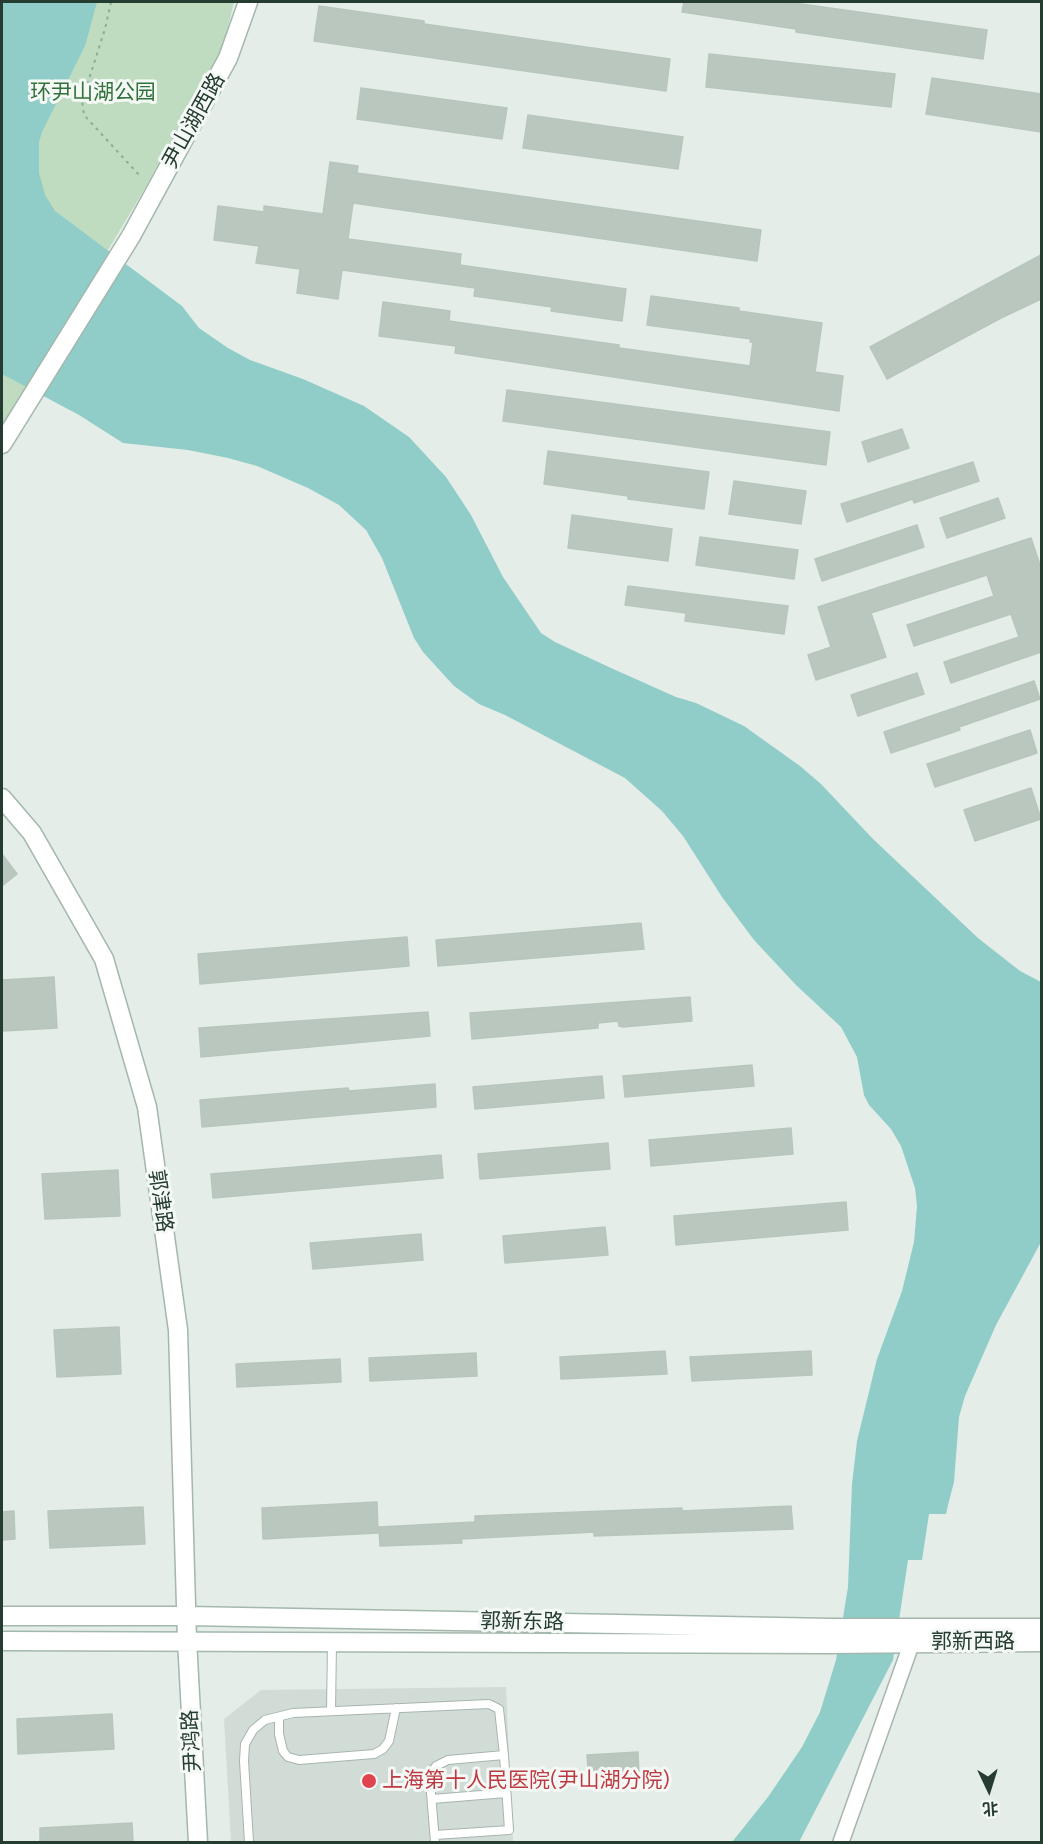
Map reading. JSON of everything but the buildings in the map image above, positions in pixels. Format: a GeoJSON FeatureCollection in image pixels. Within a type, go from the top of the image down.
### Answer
{"type":"FeatureCollection","features":[{"type":"Feature","properties":{"kind":"main road","name":"尹山湖西路"},"geometry":{"type":"LineString","coordinates":[[2,444],[131,236],[228,58],[248,2]]}},
{"type":"Feature","properties":{"kind":"main road","name":"郭津路"},"geometry":{"type":"LineString","coordinates":[[2,798],[32,833],[104,959],[147,1107],[178,1330],[187,1640]]}},
{"type":"Feature","properties":{"kind":"main road","name":"郭新东路"},"geometry":{"type":"LineString","coordinates":[[2,1616],[188,1616],[908,1638],[1041,1628]]}},
{"type":"Feature","properties":{"kind":"main road","name":"郭新东路"},"geometry":{"type":"LineString","coordinates":[[2,1641],[332,1641],[831,1636]]}},
{"type":"Feature","properties":{"kind":"main road","name":"郭新西路"},"geometry":{"type":"LineString","coordinates":[[908,1638],[1041,1642]]}},
{"type":"Feature","properties":{"kind":"main road","name":"尹鸿路"},"geometry":{"type":"LineString","coordinates":[[187,1640],[198,1842]]}},
{"type":"Feature","properties":{"kind":"street"},"geometry":{"type":"LineString","coordinates":[[841,1842],[908,1638]]}},
{"type":"Feature","properties":{"kind":"lane"},"geometry":{"type":"LineString","coordinates":[[331,1711],[332,1641]]}},
{"type":"Feature","properties":{"kind":"lane"},"geometry":{"type":"LineString","coordinates":[[249,1842],[243,1761],[245,1744],[253,1730],[265,1720],[293,1713],[331,1711],[489,1704],[499,1709],[504,1755],[509,1830],[435,1839],[430,1781],[431,1773],[436,1766],[448,1760],[504,1755]]}},
{"type":"Feature","properties":{"kind":"lane"},"geometry":{"type":"LineString","coordinates":[[279,1717],[279,1734],[283,1751],[288,1757],[299,1760],[374,1754],[383,1749],[389,1741],[396,1708]]}},
{"type":"Feature","properties":{"kind":"lane"},"geometry":{"type":"LineString","coordinates":[[432,1799],[506,1792]]}},
{"type":"Feature","properties":{"kind":"path"},"geometry":{"type":"LineString","coordinates":[[111,2],[105,29],[82,101],[84,115],[140,176]]}},
{"type":"Feature","properties":{"kind":"shaded area","name":"上海第十人民医院(尹山湖分院)"},"geometry":{"type":"Polygon","coordinates":[[[506,1687],[513,1842],[231,1842],[224,1719],[261,1690],[506,1687]]]}},
{"type":"Feature","properties":{"kind":"green space","name":"环尹山湖公园"},"geometry":{"type":"Polygon","coordinates":[[[2,2],[234,2],[224,44],[141,195],[2,427],[2,2]]]}},
{"type":"Feature","properties":{"kind":"water"},"geometry":{"type":"Polygon","coordinates":[[[2,2],[97,2],[85,46],[39,142],[39,173],[45,195],[55,211],[182,306],[199,328],[228,348],[250,360],[303,379],[364,406],[409,437],[446,477],[471,515],[503,577],[541,633],[611,668],[676,697],[696,703],[744,726],[821,784],[873,839],[978,938],[1020,971],[1041,982],[1041,1242],[996,1325],[965,1396],[959,1417],[954,1482],[946,1514],[929,1514],[922,1560],[908,1560],[893,1660],[799,1842],[732,1842],[768,1797],[802,1747],[820,1712],[836,1660],[848,1587],[852,1484],[857,1441],[877,1359],[902,1291],[914,1242],[917,1206],[915,1188],[901,1146],[891,1129],[869,1105],[864,1095],[857,1057],[841,1027],[796,985],[754,940],[722,897],[683,836],[662,811],[625,778],[505,715],[479,704],[454,686],[423,652],[414,638],[382,558],[366,530],[339,505],[308,488],[257,466],[188,450],[123,443],[79,415],[2,374],[2,2]]]}},
{"type":"Feature","properties":{"kind":"place","name":"上海第十人民医院(尹山湖分院)"},"geometry":{"type":"Point","coordinates":[369,1781]}}]}
